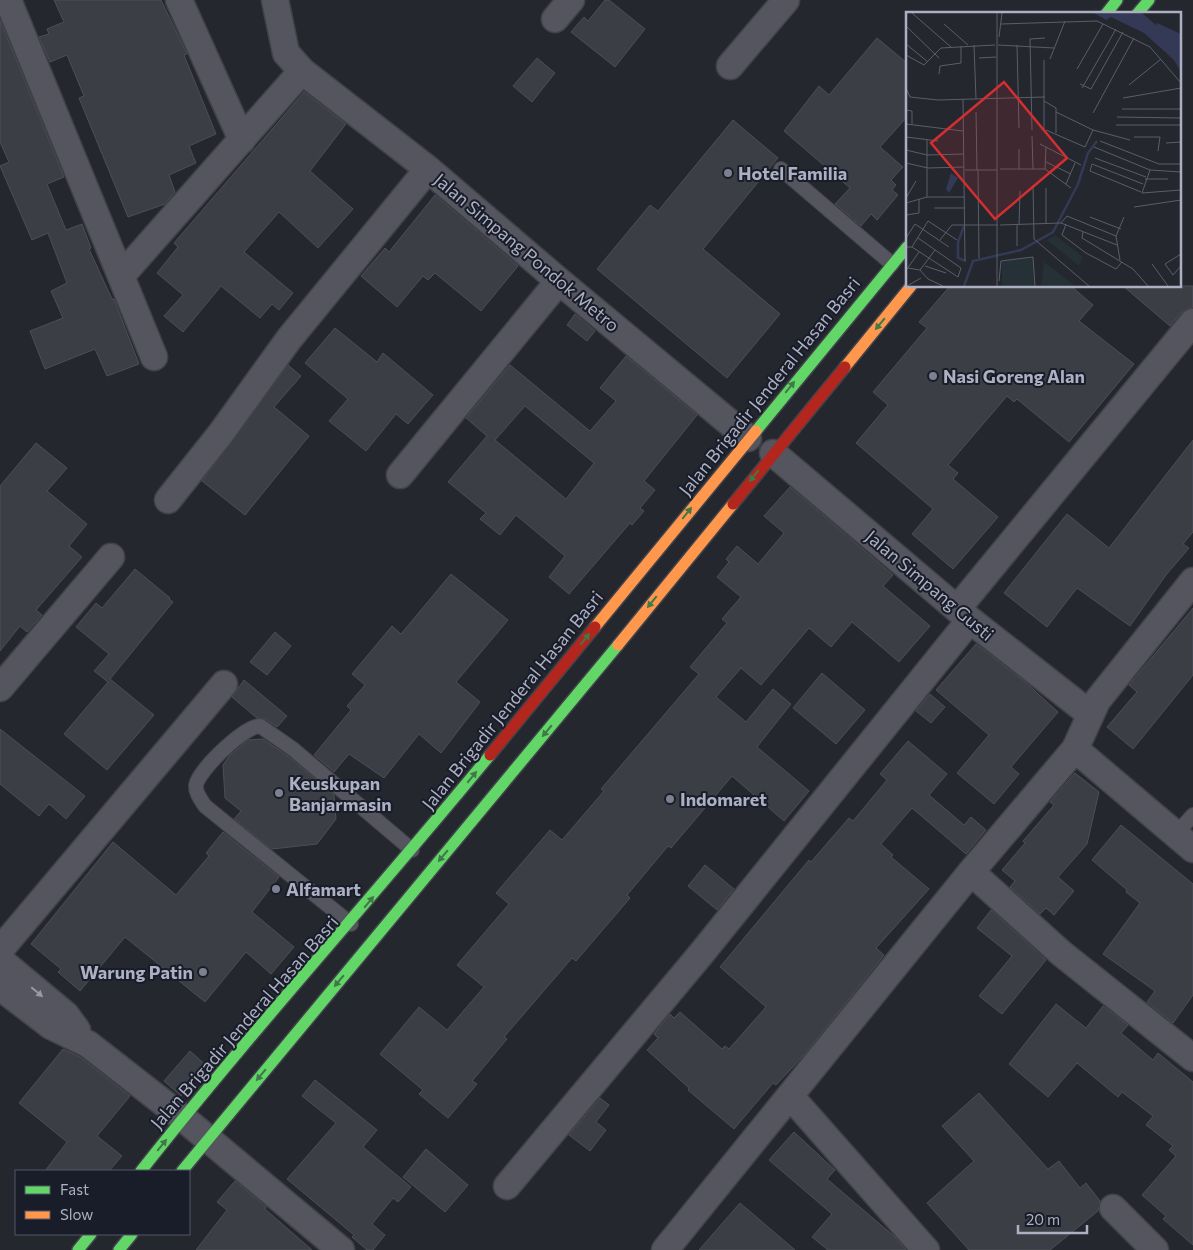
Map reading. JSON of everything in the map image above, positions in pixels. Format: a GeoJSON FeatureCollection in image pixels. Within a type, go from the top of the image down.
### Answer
{"type":"FeatureCollection","features":[{"type":"Feature","properties":{"kind":"highway"},"geometry":{"type":"LineString","coordinates":[[1108,12],[1117,0]]}},
{"type":"Feature","properties":{"kind":"highway"},"geometry":{"type":"LineString","coordinates":[[1139,12],[1148,0]]}},
{"type":"Feature","properties":{"kind":"highway","name":"Jalan Brigadir Jenderal Hasan Basri"},"geometry":{"type":"LineString","coordinates":[[183,1170],[208,1139],[351,924],[412,850],[566,685],[773,453],[887,292],[892,264],[906,248]]}},
{"type":"Feature","properties":{"kind":"highway","name":"Jalan Brigadir Jenderal Hasan Basri"},"geometry":{"type":"LineString","coordinates":[[142,1170],[183,1118],[280,1029],[566,685],[748,438],[887,292],[906,287]]}},
{"type":"Feature","properties":{"kind":"highway"},"geometry":{"type":"LineString","coordinates":[[78,1250],[90,1235]]}},
{"type":"Feature","properties":{"kind":"highway"},"geometry":{"type":"LineString","coordinates":[[119,1250],[131,1235]]}},
{"type":"Feature","properties":{"kind":"street"},"geometry":{"type":"LineString","coordinates":[[8,0],[154,357]]}},
{"type":"Feature","properties":{"kind":"street"},"geometry":{"type":"LineString","coordinates":[[179,0],[242,140]]}},
{"type":"Feature","properties":{"kind":"street","name":"Jalan Simpang Pondok Metro"},"geometry":{"type":"LineString","coordinates":[[275,0],[286,52],[302,71],[428,169],[748,438]]}},
{"type":"Feature","properties":{"kind":"street"},"geometry":{"type":"LineString","coordinates":[[730,66],[786,0]]}},
{"type":"Feature","properties":{"kind":"street"},"geometry":{"type":"LineString","coordinates":[[122,275],[302,71]]}},
{"type":"Feature","properties":{"kind":"street"},"geometry":{"type":"LineString","coordinates":[[168,500],[222,432],[289,339],[428,169]]}},
{"type":"Feature","properties":{"kind":"street"},"geometry":{"type":"LineString","coordinates":[[400,475],[559,281]]}},
{"type":"Feature","properties":{"kind":"street"},"geometry":{"type":"LineString","coordinates":[[507,1186],[701,954],[1193,322]]}},
{"type":"Feature","properties":{"kind":"street","name":"Jalan Simpang Gusti"},"geometry":{"type":"LineString","coordinates":[[773,453],[964,615],[1090,714]]}},
{"type":"Feature","properties":{"kind":"street"},"geometry":{"type":"LineString","coordinates":[[0,688],[111,557]]}},
{"type":"Feature","properties":{"kind":"street"},"geometry":{"type":"LineString","coordinates":[[665,1250],[791,1097],[971,872],[1075,749],[1085,732],[1090,714],[1112,681],[1193,581]]}},
{"type":"Feature","properties":{"kind":"street"},"geometry":{"type":"LineString","coordinates":[[0,950],[224,684]]}},
{"type":"Feature","properties":{"kind":"street"},"geometry":{"type":"LineString","coordinates":[[1075,749],[1185,842]]}},
{"type":"Feature","properties":{"kind":"street"},"geometry":{"type":"LineString","coordinates":[[971,872],[1061,952],[1193,1058]]}},
{"type":"Feature","properties":{"kind":"street"},"geometry":{"type":"LineString","coordinates":[[0,960],[66,1015],[88,1044]]}},
{"type":"Feature","properties":{"kind":"street"},"geometry":{"type":"LineString","coordinates":[[0,987],[51,1026],[88,1044],[183,1118],[341,1250]]}},
{"type":"Feature","properties":{"kind":"street"},"geometry":{"type":"LineString","coordinates":[[791,1097],[926,1250]]}},
{"type":"Feature","properties":{"kind":"street"},"geometry":{"type":"LineString","coordinates":[[1113,1208],[1155,1250]]}},
{"type":"Feature","properties":{"kind":"lane"},"geometry":{"type":"LineString","coordinates":[[781,169],[892,264]]}},
{"type":"Feature","properties":{"kind":"lane"},"geometry":{"type":"LineString","coordinates":[[351,924],[206,806],[196,792],[196,786],[206,770],[239,736],[251,727],[260,726],[293,749],[412,850]]}},
{"type":"Feature","properties":{"kind":"lane"},"geometry":{"type":"LineString","coordinates":[[1185,842],[1193,815]]}},
{"type":"Feature","properties":{"kind":"building"},"geometry":{"type":"Polygon","coordinates":[[[54,0],[161,0],[187,54],[184,55],[216,134],[189,146],[196,163],[169,175],[175,192],[165,204],[128,217],[79,98],[84,96],[67,55],[50,62],[39,37],[49,34],[47,29],[64,22],[54,0]]]}},
{"type":"Feature","properties":{"kind":"building"},"geometry":{"type":"Polygon","coordinates":[[[605,0],[609,0],[645,29],[615,67],[571,32],[584,17],[588,21],[605,0]]]}},
{"type":"Feature","properties":{"kind":"building"},"geometry":{"type":"Polygon","coordinates":[[[0,20],[64,177],[47,184],[66,230],[82,224],[91,248],[89,249],[112,299],[114,299],[139,364],[107,376],[95,349],[45,369],[30,331],[63,318],[51,291],[67,283],[48,233],[32,240],[0,166],[9,162],[0,142],[0,20]]]}},
{"type":"Feature","properties":{"kind":"building"},"geometry":{"type":"Polygon","coordinates":[[[877,38],[906,62],[906,118],[880,147],[903,167],[891,180],[896,185],[892,190],[898,195],[877,220],[871,214],[861,226],[835,204],[850,188],[784,131],[819,86],[829,95],[877,38]]]}},
{"type":"Feature","properties":{"kind":"building"},"geometry":{"type":"Polygon","coordinates":[[[537,58],[555,73],[532,102],[513,86],[537,58]]]}},
{"type":"Feature","properties":{"kind":"building"},"geometry":{"type":"Polygon","coordinates":[[[304,92],[346,124],[310,171],[353,209],[318,248],[279,212],[244,252],[293,293],[279,310],[272,304],[260,318],[221,286],[183,332],[164,316],[183,295],[157,273],[178,247],[174,243],[304,92]]]}},
{"type":"Feature","properties":{"kind":"building"},"geometry":{"type":"Polygon","coordinates":[[[733,120],[778,158],[703,249],[780,314],[727,378],[597,269],[650,205],[658,211],[733,120]]]}},
{"type":"Feature","properties":{"kind":"building"},"geometry":{"type":"Polygon","coordinates":[[[435,195],[518,266],[481,311],[435,273],[428,280],[423,276],[397,307],[361,276],[385,248],[389,252],[435,195]]]}},
{"type":"Feature","properties":{"kind":"building"},"geometry":{"type":"Polygon","coordinates":[[[1180,286],[1193,286],[1193,307],[1182,312],[1170,326],[1125,288],[1180,288],[1180,286]]]}},
{"type":"Feature","properties":{"kind":"building"},"geometry":{"type":"Polygon","coordinates":[[[948,288],[1073,288],[1093,305],[1079,321],[1134,364],[1069,442],[1017,399],[1014,402],[1007,396],[948,465],[958,473],[953,479],[998,517],[953,569],[912,534],[933,509],[856,443],[888,405],[873,392],[927,328],[919,322],[948,288]]]}},
{"type":"Feature","properties":{"kind":"building"},"geometry":{"type":"Polygon","coordinates":[[[575,314],[595,331],[587,341],[567,325],[575,314]]]}},
{"type":"Feature","properties":{"kind":"building"},"geometry":{"type":"Polygon","coordinates":[[[335,328],[377,362],[383,353],[433,395],[408,424],[396,414],[366,451],[329,421],[348,399],[305,363],[335,328]]]}},
{"type":"Feature","properties":{"kind":"building"},"geometry":{"type":"Polygon","coordinates":[[[626,356],[697,415],[644,481],[655,490],[640,508],[644,511],[632,525],[630,523],[569,594],[549,577],[565,556],[516,515],[500,535],[480,519],[486,513],[448,482],[487,436],[466,418],[510,365],[590,431],[616,401],[600,388],[626,356]],[[525,406],[495,440],[566,499],[594,463],[525,406]]]}},
{"type":"Feature","properties":{"kind":"building"},"geometry":{"type":"Polygon","coordinates":[[[288,365],[301,376],[274,407],[309,436],[245,515],[202,481],[288,365]]]}},
{"type":"Feature","properties":{"kind":"building"},"geometry":{"type":"Polygon","coordinates":[[[1193,440],[1193,532],[1183,544],[1189,548],[1166,575],[1130,626],[1077,588],[1047,627],[1004,593],[1067,514],[1109,548],[1193,440]]]}},
{"type":"Feature","properties":{"kind":"building"},"geometry":{"type":"Polygon","coordinates":[[[36,443],[67,468],[47,491],[87,524],[69,546],[82,557],[36,610],[42,615],[27,632],[20,626],[0,651],[0,486],[36,443]]]}},
{"type":"Feature","properties":{"kind":"building"},"geometry":{"type":"Polygon","coordinates":[[[790,487],[893,575],[883,586],[930,626],[899,662],[852,622],[831,647],[809,628],[761,685],[741,668],[716,697],[746,722],[773,689],[791,704],[757,747],[809,791],[784,821],[732,776],[671,848],[668,846],[627,895],[630,898],[576,961],[572,958],[504,1037],[507,1039],[472,1081],[477,1084],[448,1118],[419,1094],[423,1090],[380,1054],[419,1007],[447,1030],[484,987],[457,965],[509,904],[496,893],[550,830],[562,840],[604,791],[601,789],[699,674],[690,667],[727,623],[722,619],[741,597],[717,577],[729,562],[726,559],[737,546],[758,564],[784,533],[764,516],[790,487]]]}},
{"type":"Feature","properties":{"kind":"building"},"geometry":{"type":"Polygon","coordinates":[[[135,569],[173,602],[110,679],[154,715],[107,770],[64,734],[108,682],[94,671],[109,654],[76,627],[96,603],[102,608],[135,569]]]}},
{"type":"Feature","properties":{"kind":"building"},"geometry":{"type":"Polygon","coordinates":[[[451,574],[508,620],[456,682],[480,702],[441,753],[419,734],[384,778],[349,754],[334,772],[314,755],[351,710],[347,706],[365,685],[352,674],[392,626],[401,634],[451,574]]]}},
{"type":"Feature","properties":{"kind":"building"},"geometry":{"type":"Polygon","coordinates":[[[1193,608],[1193,675],[1133,749],[1107,727],[1137,692],[1129,685],[1193,608]]]}},
{"type":"Feature","properties":{"kind":"building"},"geometry":{"type":"Polygon","coordinates":[[[275,632],[291,646],[267,675],[250,662],[275,632]]]}},
{"type":"Feature","properties":{"kind":"building"},"geometry":{"type":"Polygon","coordinates":[[[976,644],[1024,681],[1058,712],[1011,767],[1019,774],[994,804],[957,773],[989,735],[936,690],[976,644]]]}},
{"type":"Feature","properties":{"kind":"building"},"geometry":{"type":"Polygon","coordinates":[[[822,673],[865,710],[836,744],[793,708],[822,673]]]}},
{"type":"Feature","properties":{"kind":"building"},"geometry":{"type":"Polygon","coordinates":[[[244,680],[287,716],[277,727],[265,719],[257,718],[232,697],[244,680]]]}},
{"type":"Feature","properties":{"kind":"building"},"geometry":{"type":"Polygon","coordinates":[[[930,694],[945,707],[931,723],[916,711],[930,694]]]}},
{"type":"Feature","properties":{"kind":"building"},"geometry":{"type":"Polygon","coordinates":[[[0,729],[85,796],[66,819],[49,804],[39,816],[0,784],[0,729]]]}},
{"type":"Feature","properties":{"kind":"building","name":"Keuskupan Banjarmasin"},"geometry":{"type":"Polygon","coordinates":[[[263,739],[288,756],[334,795],[336,819],[317,844],[272,849],[234,819],[241,811],[225,798],[223,765],[230,755],[248,740],[263,739]]]}},
{"type":"Feature","properties":{"kind":"building"},"geometry":{"type":"Polygon","coordinates":[[[908,741],[947,774],[929,795],[964,825],[971,817],[986,830],[966,854],[912,808],[881,844],[893,855],[891,857],[929,889],[876,948],[884,955],[805,1054],[776,1085],[773,1083],[734,1129],[688,1090],[689,1088],[647,1050],[658,1038],[654,1034],[670,1014],[674,1018],[680,1012],[722,1049],[725,1046],[729,1049],[766,1007],[720,967],[809,860],[811,862],[849,818],[853,821],[887,780],[880,774],[908,741]]]}},
{"type":"Feature","properties":{"kind":"building"},"geometry":{"type":"Polygon","coordinates":[[[1075,773],[1099,792],[1087,844],[1058,877],[1074,891],[1054,915],[1046,908],[1040,914],[1010,887],[1015,881],[1002,870],[1025,843],[1023,841],[1054,805],[1050,802],[1075,773]]]}},
{"type":"Feature","properties":{"kind":"building"},"geometry":{"type":"Polygon","coordinates":[[[1121,825],[1193,884],[1193,995],[1173,1023],[1147,1002],[1155,991],[1103,954],[1140,903],[1092,860],[1121,825]]]}},
{"type":"Feature","properties":{"kind":"building"},"geometry":{"type":"Polygon","coordinates":[[[223,832],[279,877],[252,912],[294,947],[271,974],[246,952],[205,1002],[125,937],[80,991],[58,972],[61,969],[31,944],[113,842],[176,895],[209,856],[206,853],[223,832]]]}},
{"type":"Feature","properties":{"kind":"building"},"geometry":{"type":"Polygon","coordinates":[[[705,865],[734,889],[717,910],[688,886],[705,865]]]}},
{"type":"Feature","properties":{"kind":"building"},"geometry":{"type":"Polygon","coordinates":[[[991,910],[1046,960],[1002,1014],[979,996],[1012,956],[977,928],[991,910]]]}},
{"type":"Feature","properties":{"kind":"building"},"geometry":{"type":"Polygon","coordinates":[[[1056,1004],[1086,1028],[1103,1006],[1128,1025],[1121,1033],[1153,1060],[1158,1053],[1193,1082],[1193,1245],[1163,1219],[1166,1216],[1142,1195],[1176,1156],[1169,1150],[1173,1146],[1146,1125],[1153,1116],[1122,1092],[1118,1097],[1077,1063],[1048,1097],[1009,1064],[1056,1004]]]}},
{"type":"Feature","properties":{"kind":"building"},"geometry":{"type":"Polygon","coordinates":[[[63,1049],[80,1057],[130,1096],[97,1136],[122,1156],[110,1170],[46,1170],[67,1142],[19,1103],[63,1049]]]}},
{"type":"Feature","properties":{"kind":"building"},"geometry":{"type":"Polygon","coordinates":[[[190,1051],[207,1066],[181,1096],[164,1081],[190,1051]]]}},
{"type":"Feature","properties":{"kind":"building"},"geometry":{"type":"Polygon","coordinates":[[[315,1080],[377,1130],[363,1147],[411,1187],[398,1202],[393,1198],[372,1224],[385,1235],[373,1250],[367,1250],[352,1237],[354,1235],[287,1179],[336,1123],[302,1096],[315,1080]]]}},
{"type":"Feature","properties":{"kind":"building"},"geometry":{"type":"Polygon","coordinates":[[[979,1093],[1048,1169],[1059,1161],[1080,1188],[1086,1183],[1100,1201],[1098,1211],[1050,1250],[969,1250],[927,1203],[974,1161],[942,1126],[979,1093]]]}},
{"type":"Feature","properties":{"kind":"building"},"geometry":{"type":"Polygon","coordinates":[[[600,1098],[609,1105],[596,1122],[606,1130],[590,1151],[569,1135],[600,1098]]]}},
{"type":"Feature","properties":{"kind":"building"},"geometry":{"type":"Polygon","coordinates":[[[794,1132],[835,1170],[827,1179],[895,1237],[906,1250],[828,1250],[812,1237],[832,1214],[769,1160],[794,1132]]]}},
{"type":"Feature","properties":{"kind":"building"},"geometry":{"type":"Polygon","coordinates":[[[426,1149],[468,1185],[445,1212],[403,1177],[426,1149]]]}},
{"type":"Feature","properties":{"kind":"building"},"geometry":{"type":"Polygon","coordinates":[[[235,1181],[312,1250],[196,1250],[227,1210],[217,1202],[235,1181]]]}},
{"type":"Feature","properties":{"kind":"building"},"geometry":{"type":"Polygon","coordinates":[[[740,1203],[795,1250],[699,1250],[740,1203]]]}},
{"type":"Feature","properties":{"kind":"traffic: fast"},"geometry":{"type":"LineString","coordinates":[[1108,12],[1117,0]]}},
{"type":"Feature","properties":{"kind":"traffic: fast"},"geometry":{"type":"LineString","coordinates":[[1139,12],[1149,0]]}},
{"type":"Feature","properties":{"kind":"traffic: fast"},"geometry":{"type":"LineString","coordinates":[[756,431],[906,248]]}},
{"type":"Feature","properties":{"kind":"traffic: fast"},"geometry":{"type":"LineString","coordinates":[[183,1170],[618,645]]}},
{"type":"Feature","properties":{"kind":"traffic: fast"},"geometry":{"type":"LineString","coordinates":[[142,1170],[270,1014],[490,755]]}},
{"type":"Feature","properties":{"kind":"traffic: fast"},"geometry":{"type":"LineString","coordinates":[[78,1250],[90,1235]]}},
{"type":"Feature","properties":{"kind":"traffic: fast"},"geometry":{"type":"LineString","coordinates":[[119,1250],[131,1235]]}},
{"type":"Feature","properties":{"kind":"traffic: slow"},"geometry":{"type":"LineString","coordinates":[[845,367],[909,288]]}},
{"type":"Feature","properties":{"kind":"traffic: slow"},"geometry":{"type":"LineString","coordinates":[[595,627],[756,431]]}},
{"type":"Feature","properties":{"kind":"traffic: slow"},"geometry":{"type":"LineString","coordinates":[[618,645],[733,504]]}},
{"type":"Feature","properties":{"kind":"traffic: jam"},"geometry":{"type":"LineString","coordinates":[[733,504],[845,367]]}},
{"type":"Feature","properties":{"kind":"traffic: jam"},"geometry":{"type":"LineString","coordinates":[[490,755],[595,627]]}},
{"type":"Feature","properties":{"kind":"place","name":"Hotel Familia"},"geometry":{"type":"Point","coordinates":[728,173]}},
{"type":"Feature","properties":{"kind":"place","name":"Nasi Goreng Alan"},"geometry":{"type":"Point","coordinates":[933,376]}},
{"type":"Feature","properties":{"kind":"place","name":"Keuskupan Banjarmasin"},"geometry":{"type":"Point","coordinates":[279,793]}},
{"type":"Feature","properties":{"kind":"place","name":"Indomaret"},"geometry":{"type":"Point","coordinates":[670,799]}},
{"type":"Feature","properties":{"kind":"place","name":"Alfamart"},"geometry":{"type":"Point","coordinates":[276,889]}},
{"type":"Feature","properties":{"kind":"place","name":"Warung Patin"},"geometry":{"type":"Point","coordinates":[203,972]}}]}
